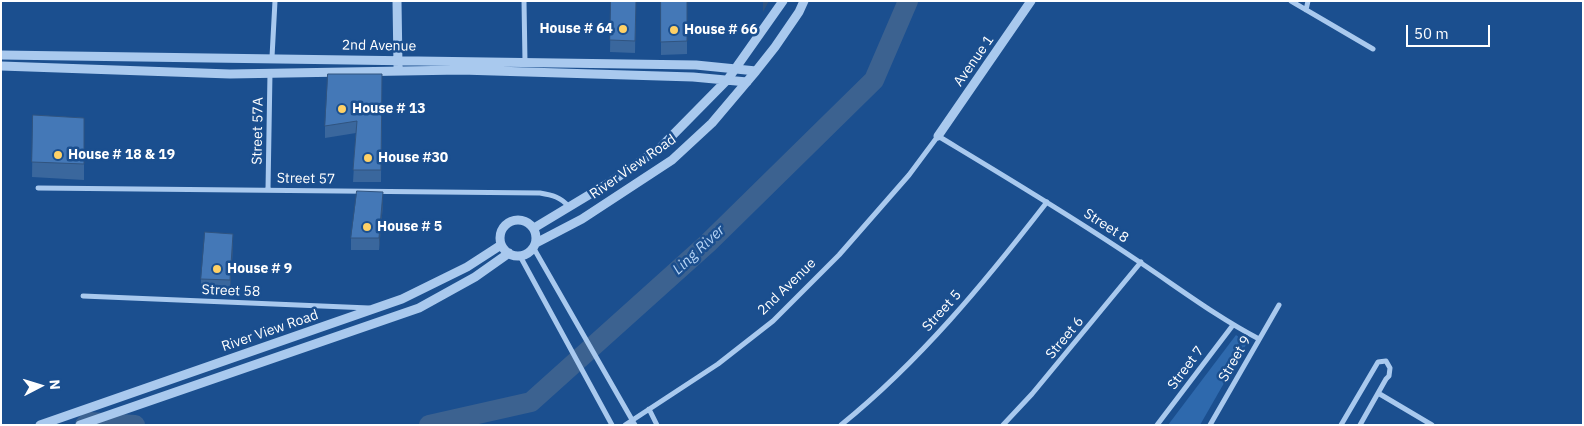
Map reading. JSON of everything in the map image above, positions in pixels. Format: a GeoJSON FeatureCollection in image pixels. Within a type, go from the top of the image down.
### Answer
{"type":"FeatureCollection","features":[{"type":"Feature","properties":{"kind":"street"},"geometry":{"type":"LineString","coordinates":[[270,73],[275,1]]}},
{"type":"Feature","properties":{"kind":"street"},"geometry":{"type":"LineString","coordinates":[[396,1],[398,71]]}},
{"type":"Feature","properties":{"kind":"street"},"geometry":{"type":"LineString","coordinates":[[524,1],[525,62]]}},
{"type":"Feature","properties":{"kind":"street","name":"River View Road"},"geometry":{"type":"LineString","coordinates":[[534,228],[612,181],[661,147],[728,79],[783,1]]}},
{"type":"Feature","properties":{"kind":"street","name":"River View Road"},"geometry":{"type":"LineString","coordinates":[[535,245],[582,219],[672,160],[712,123],[747,82],[790,26],[804,1]]}},
{"type":"Feature","properties":{"kind":"street","name":"Avenue 1"},"geometry":{"type":"LineString","coordinates":[[938,136],[1032,1]]}},
{"type":"Feature","properties":{"kind":"street"},"geometry":{"type":"LineString","coordinates":[[1291,1],[1374,49]]}},
{"type":"Feature","properties":{"kind":"street"},"geometry":{"type":"LineString","coordinates":[[1306,10],[1308,1]]}},
{"type":"Feature","properties":{"kind":"street","name":"2nd Avenue"},"geometry":{"type":"LineString","coordinates":[[1,54],[696,65],[756,71]]}},
{"type":"Feature","properties":{"kind":"street","name":"2nd Avenue"},"geometry":{"type":"LineString","coordinates":[[1,66],[230,74],[462,70],[728,79],[747,82]]}},
{"type":"Feature","properties":{"kind":"street","name":"Street 57A"},"geometry":{"type":"LineString","coordinates":[[268,189],[270,73]]}},
{"type":"Feature","properties":{"kind":"street","name":"2nd Avenue"},"geometry":{"type":"LineString","coordinates":[[625,425],[633,422],[649,409],[718,364],[773,321],[839,255],[909,175],[938,136]]}},
{"type":"Feature","properties":{"kind":"street","name":"Street 8"},"geometry":{"type":"LineString","coordinates":[[938,136],[1141,262],[1233,326],[1259,339]]}},
{"type":"Feature","properties":{"kind":"street","name":"Street 57"},"geometry":{"type":"LineString","coordinates":[[38,188],[540,193],[564,200],[569,208]]}},
{"type":"Feature","properties":{"kind":"street","name":"Street 5"},"geometry":{"type":"LineString","coordinates":[[841,425],[883,388],[955,315],[998,265],[1047,202]]}},
{"type":"Feature","properties":{"kind":"street"},"geometry":{"type":"LineString","coordinates":[[535,245],[527,255],[513,257],[501,248],[499,233],[508,222],[522,220],[534,228],[535,245],[540,257],[633,422]]}},
{"type":"Feature","properties":{"kind":"street","name":"River View Road"},"geometry":{"type":"LineString","coordinates":[[40,425],[402,299],[467,267],[501,245]]}},
{"type":"Feature","properties":{"kind":"street","name":"River View Road"},"geometry":{"type":"LineString","coordinates":[[80,425],[419,308],[476,277],[509,254]]}},
{"type":"Feature","properties":{"kind":"street"},"geometry":{"type":"LineString","coordinates":[[520,256],[612,425]]}},
{"type":"Feature","properties":{"kind":"street","name":"Street 6"},"geometry":{"type":"LineString","coordinates":[[1003,425],[1038,386],[1141,262]]}},
{"type":"Feature","properties":{"kind":"street","name":"Street 58"},"geometry":{"type":"LineString","coordinates":[[83,296],[377,308]]}},
{"type":"Feature","properties":{"kind":"street","name":"Street 9"},"geometry":{"type":"LineString","coordinates":[[1210,425],[1279,304]]}},
{"type":"Feature","properties":{"kind":"street","name":"Street 7"},"geometry":{"type":"LineString","coordinates":[[1157,425],[1233,326]]}},
{"type":"Feature","properties":{"kind":"street"},"geometry":{"type":"LineString","coordinates":[[1341,425],[1378,362],[1386,361],[1390,368],[1389,376],[1360,425]]}},
{"type":"Feature","properties":{"kind":"street"},"geometry":{"type":"LineString","coordinates":[[1378,393],[1432,425]]}},
{"type":"Feature","properties":{"kind":"street"},"geometry":{"type":"LineString","coordinates":[[649,409],[657,425]]}},
{"type":"Feature","properties":{"kind":"shaded area"},"geometry":{"type":"Polygon","coordinates":[[[1236,335],[1247,343],[1200,425],[1168,425],[1236,335]]]}},
{"type":"Feature","properties":{"kind":"building","name":"House # 64"},"geometry":{"type":"Polygon","coordinates":[[[611,1],[636,1],[635,41],[610,40],[611,1]]]}},
{"type":"Feature","properties":{"kind":"building","name":"House # 66"},"geometry":{"type":"Polygon","coordinates":[[[661,1],[687,1],[687,41],[661,42],[661,1]]]}},
{"type":"Feature","properties":{"kind":"building"},"geometry":{"type":"Polygon","coordinates":[[[328,74],[382,74],[381,170],[353,170],[357,121],[325,126],[328,74]]]}},
{"type":"Feature","properties":{"kind":"building","name":"House # 18 & 19"},"geometry":{"type":"Polygon","coordinates":[[[33,115],[84,118],[84,164],[32,162],[33,115]]]}},
{"type":"Feature","properties":{"kind":"building","name":"House # 5"},"geometry":{"type":"Polygon","coordinates":[[[357,191],[383,192],[379,238],[351,238],[357,191]]]}},
{"type":"Feature","properties":{"kind":"building","name":"House # 9"},"geometry":{"type":"Polygon","coordinates":[[[205,232],[233,234],[230,280],[201,279],[205,232]]]}},
{"type":"Feature","properties":{"kind":"waterway","name":"Ling River"},"geometry":{"type":"LineString","coordinates":[[429,425],[531,402],[708,243],[874,80],[908,1]]}},
{"type":"Feature","properties":{"kind":"waterway","name":"Ling River"},"geometry":{"type":"LineString","coordinates":[[85,425],[89,422],[135,425]]}},
{"type":"Feature","properties":{"kind":"place","name":"House # 64"},"geometry":{"type":"Point","coordinates":[623,29]}},
{"type":"Feature","properties":{"kind":"place","name":"House # 66"},"geometry":{"type":"Point","coordinates":[674,30]}},
{"type":"Feature","properties":{"kind":"place","name":"House # 13"},"geometry":{"type":"Point","coordinates":[342,109]}},
{"type":"Feature","properties":{"kind":"place","name":"House # 18 & 19"},"geometry":{"type":"Point","coordinates":[58,155]}},
{"type":"Feature","properties":{"kind":"place","name":"House #30"},"geometry":{"type":"Point","coordinates":[368,158]}},
{"type":"Feature","properties":{"kind":"place","name":"House # 5"},"geometry":{"type":"Point","coordinates":[367,227]}},
{"type":"Feature","properties":{"kind":"place","name":"House # 9"},"geometry":{"type":"Point","coordinates":[217,269]}}]}
